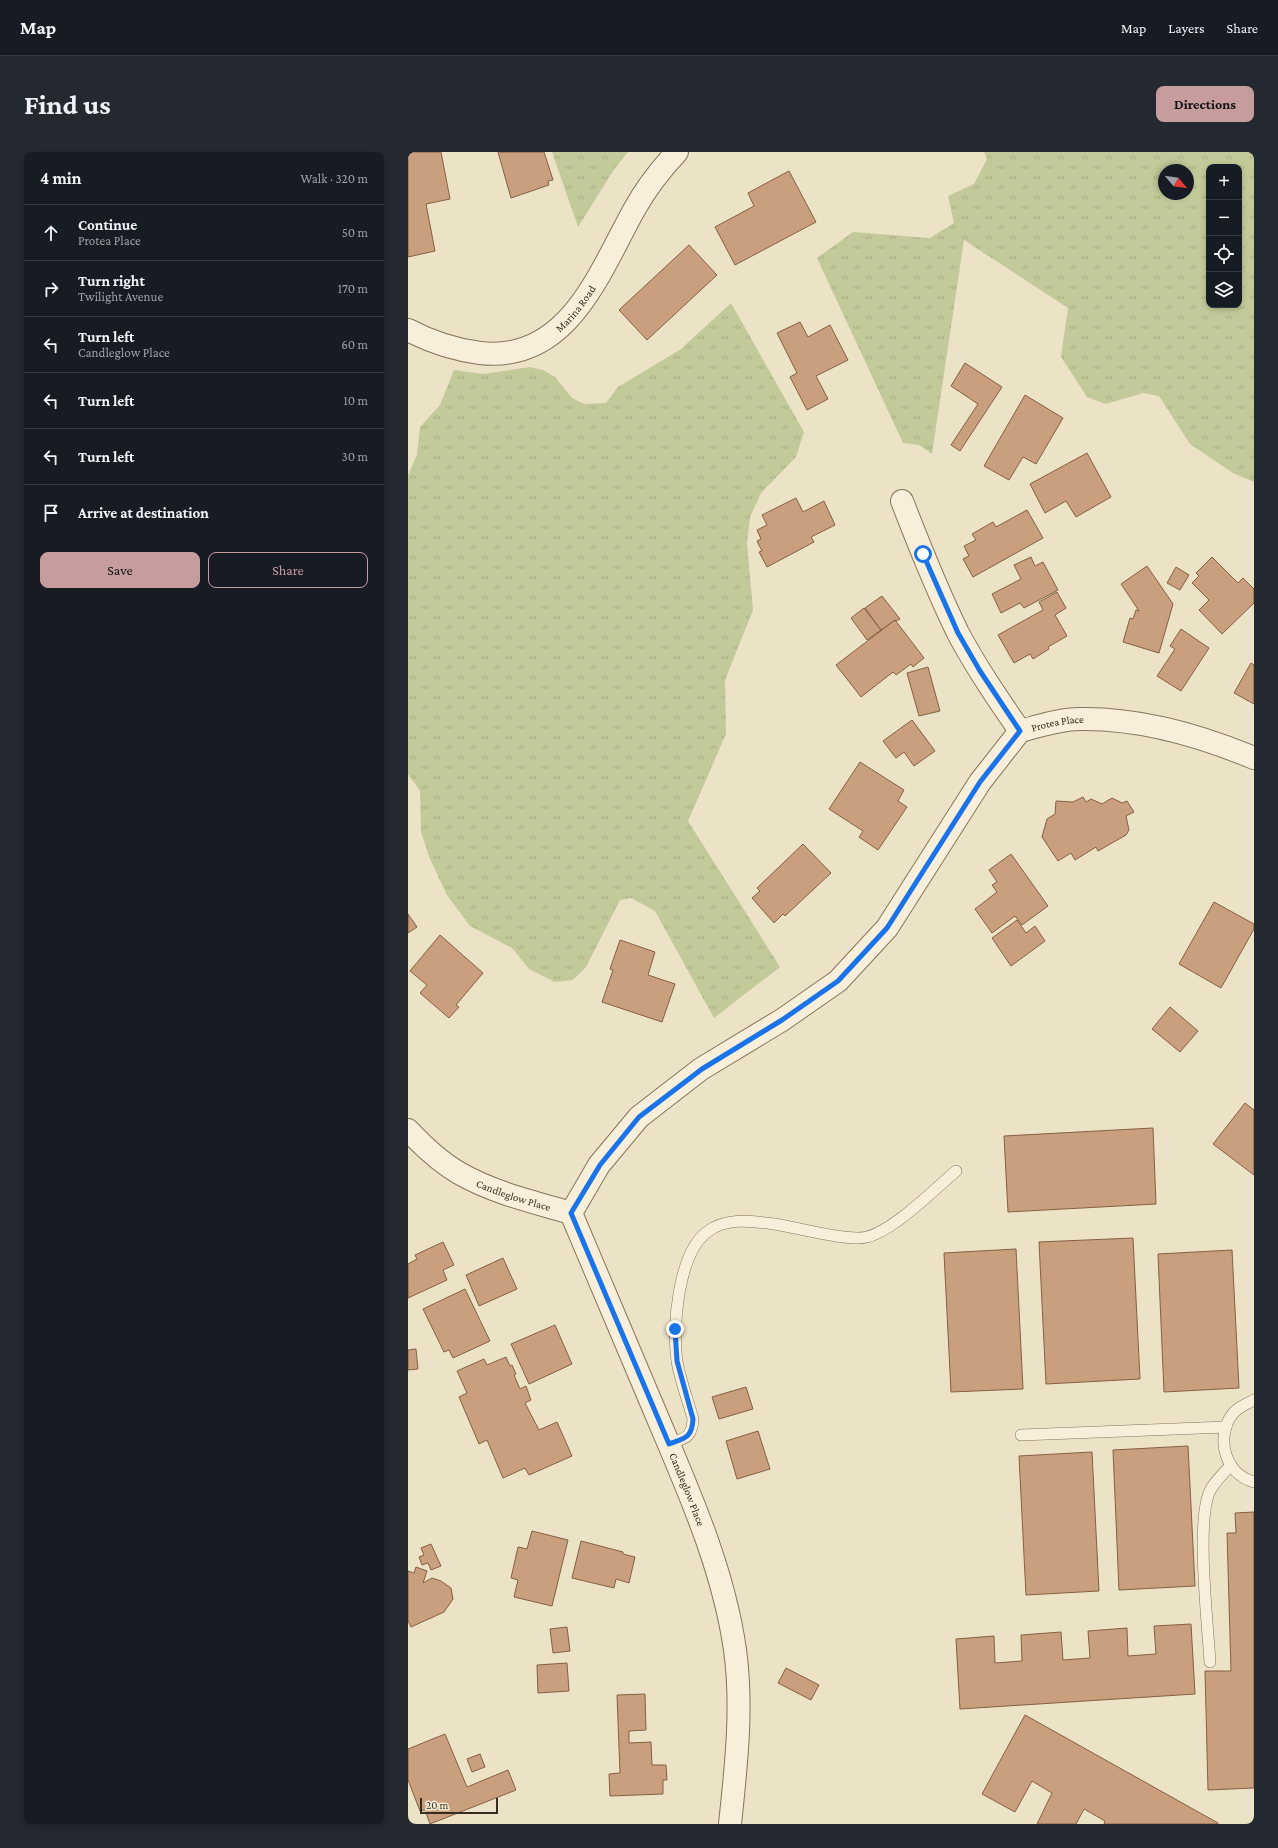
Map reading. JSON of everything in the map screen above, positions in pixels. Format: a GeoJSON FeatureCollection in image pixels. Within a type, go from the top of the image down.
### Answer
{"type":"FeatureCollection","features":[{"type":"Feature","properties":{"kind":"street","name":"Marina Road"},"geometry":{"type":"LineString","coordinates":[[408,330],[462,351],[490,354],[516,352],[533,346],[575,314],[600,274],[635,209],[661,172],[678,152]]}},
{"type":"Feature","properties":{"kind":"street","name":"Protea Place"},"geometry":{"type":"LineString","coordinates":[[902,501],[923,554],[958,633],[980,671],[1020,731],[1052,723],[1079,719],[1131,722],[1177,731],[1226,746],[1254,758]]}},
{"type":"Feature","properties":{"kind":"street"},"geometry":{"type":"LineString","coordinates":[[571,1213],[600,1165],[639,1117],[702,1069],[782,1020],[838,981],[887,928],[980,782],[1020,731]]}},
{"type":"Feature","properties":{"kind":"street","name":"Candleglow Place"},"geometry":{"type":"LineString","coordinates":[[408,1130],[426,1149],[459,1173],[505,1194],[571,1213],[689,1490],[724,1592],[736,1651],[738,1699],[736,1763],[730,1824]]}},
{"type":"Feature","properties":{"kind":"lane"},"geometry":{"type":"LineString","coordinates":[[669,1444],[686,1438],[690,1434],[693,1427],[693,1419],[677,1361],[675,1329],[678,1290],[686,1265],[696,1245],[707,1232],[720,1225],[738,1220],[774,1224],[849,1238],[865,1238],[883,1232],[956,1171]]}},
{"type":"Feature","properties":{"kind":"lane"},"geometry":{"type":"LineString","coordinates":[[1254,1400],[1242,1406],[1232,1415],[1226,1427],[1223,1440],[1225,1453],[1231,1465],[1240,1475],[1254,1482]]}},
{"type":"Feature","properties":{"kind":"lane"},"geometry":{"type":"LineString","coordinates":[[1021,1436],[1226,1427]]}},
{"type":"Feature","properties":{"kind":"lane"},"geometry":{"type":"LineString","coordinates":[[1210,1662],[1203,1540],[1204,1510],[1210,1489],[1231,1465]]}},
{"type":"Feature","properties":{"kind":"green space"},"geometry":{"type":"Polygon","coordinates":[[[552,152],[628,152],[613,171],[578,227],[552,152]]]}},
{"type":"Feature","properties":{"kind":"green space"},"geometry":{"type":"Polygon","coordinates":[[[984,152],[1254,152],[1254,482],[1233,473],[1190,444],[1159,396],[1143,393],[1106,404],[1087,397],[1061,357],[1068,308],[964,240],[932,454],[919,445],[903,443],[817,258],[853,232],[930,238],[954,223],[948,196],[974,184],[987,159],[984,152]]]}},
{"type":"Feature","properties":{"kind":"green space"},"geometry":{"type":"Polygon","coordinates":[[[731,303],[804,432],[796,457],[761,493],[750,517],[747,543],[753,610],[725,680],[726,734],[688,821],[780,967],[714,1018],[655,911],[631,898],[620,900],[586,967],[573,980],[555,982],[529,969],[512,948],[470,926],[447,895],[430,859],[421,832],[420,791],[408,774],[408,475],[417,455],[420,427],[440,405],[454,370],[483,374],[530,367],[543,370],[555,377],[572,398],[584,404],[606,403],[618,387],[681,349],[731,303]]]}},
{"type":"Feature","properties":{"kind":"building"},"geometry":{"type":"Polygon","coordinates":[[[408,152],[441,152],[450,199],[426,204],[435,251],[408,257],[408,152]]]}},
{"type":"Feature","properties":{"kind":"building"},"geometry":{"type":"Polygon","coordinates":[[[498,152],[544,152],[553,180],[548,181],[549,185],[511,198],[498,152]]]}},
{"type":"Feature","properties":{"kind":"building"},"geometry":{"type":"Polygon","coordinates":[[[789,171],[816,222],[735,265],[715,227],[754,206],[748,193],[789,171]]]}},
{"type":"Feature","properties":{"kind":"building"},"geometry":{"type":"Polygon","coordinates":[[[689,245],[717,275],[647,340],[619,310],[689,245]]]}},
{"type":"Feature","properties":{"kind":"building"},"geometry":{"type":"Polygon","coordinates":[[[800,322],[808,337],[830,325],[848,360],[816,376],[828,399],[807,410],[790,377],[797,373],[777,333],[800,322]]]}},
{"type":"Feature","properties":{"kind":"building"},"geometry":{"type":"Polygon","coordinates":[[[965,363],[1002,387],[960,451],[951,445],[978,404],[951,386],[965,363]]]}},
{"type":"Feature","properties":{"kind":"building"},"geometry":{"type":"Polygon","coordinates":[[[1025,395],[1063,418],[1036,464],[1023,457],[1009,480],[984,466],[1025,395]]]}},
{"type":"Feature","properties":{"kind":"building"},"geometry":{"type":"Polygon","coordinates":[[[1087,453],[1111,497],[1076,517],[1066,501],[1045,513],[1030,484],[1087,453]]]}},
{"type":"Feature","properties":{"kind":"building"},"geometry":{"type":"Polygon","coordinates":[[[796,498],[803,512],[824,501],[835,525],[811,537],[814,542],[767,567],[759,552],[762,551],[757,541],[761,539],[757,530],[767,525],[762,515],[796,498]]]}},
{"type":"Feature","properties":{"kind":"building"},"geometry":{"type":"Polygon","coordinates":[[[1027,510],[1043,538],[973,577],[963,559],[969,556],[964,546],[976,540],[972,534],[993,522],[996,527],[1027,510]]]}},
{"type":"Feature","properties":{"kind":"building"},"geometry":{"type":"Polygon","coordinates":[[[1031,557],[1035,566],[1043,562],[1058,590],[1024,608],[1020,603],[1001,613],[992,594],[1021,579],[1014,565],[1031,557]]]}},
{"type":"Feature","properties":{"kind":"building"},"geometry":{"type":"Polygon","coordinates":[[[1212,557],[1238,583],[1243,578],[1254,589],[1254,603],[1222,634],[1199,610],[1209,600],[1192,583],[1199,576],[1196,573],[1212,557]]]}},
{"type":"Feature","properties":{"kind":"building"},"geometry":{"type":"Polygon","coordinates":[[[1147,566],[1173,604],[1159,653],[1123,642],[1130,618],[1133,619],[1136,610],[1139,611],[1121,584],[1147,566]]]}},
{"type":"Feature","properties":{"kind":"building"},"geometry":{"type":"Polygon","coordinates":[[[1176,567],[1189,575],[1180,590],[1167,583],[1176,567]]]}},
{"type":"Feature","properties":{"kind":"building"},"geometry":{"type":"Polygon","coordinates":[[[1057,592],[1066,608],[1055,615],[1067,636],[1048,647],[1049,649],[1033,659],[1030,654],[1014,663],[998,635],[1043,610],[1039,602],[1057,592]]]}},
{"type":"Feature","properties":{"kind":"building"},"geometry":{"type":"Polygon","coordinates":[[[882,596],[900,619],[895,620],[881,630],[865,608],[882,596]]]}},
{"type":"Feature","properties":{"kind":"building"},"geometry":{"type":"Polygon","coordinates":[[[864,608],[881,630],[867,640],[851,618],[864,608]]]}},
{"type":"Feature","properties":{"kind":"building"},"geometry":{"type":"Polygon","coordinates":[[[895,620],[924,658],[913,667],[911,664],[896,675],[893,672],[861,697],[836,665],[895,620]]]}},
{"type":"Feature","properties":{"kind":"building"},"geometry":{"type":"Polygon","coordinates":[[[1181,629],[1209,648],[1181,691],[1157,676],[1175,649],[1170,646],[1181,629]]]}},
{"type":"Feature","properties":{"kind":"building"},"geometry":{"type":"Polygon","coordinates":[[[1251,663],[1254,665],[1254,704],[1234,693],[1251,663]]]}},
{"type":"Feature","properties":{"kind":"building"},"geometry":{"type":"Polygon","coordinates":[[[928,667],[940,711],[919,716],[907,673],[928,667]]]}},
{"type":"Feature","properties":{"kind":"building"},"geometry":{"type":"Polygon","coordinates":[[[912,720],[935,751],[914,766],[904,752],[896,758],[883,741],[912,720]]]}},
{"type":"Feature","properties":{"kind":"building"},"geometry":{"type":"Polygon","coordinates":[[[860,762],[904,790],[898,801],[907,807],[878,850],[859,837],[863,831],[829,809],[860,762]]]}},
{"type":"Feature","properties":{"kind":"building"},"geometry":{"type":"Polygon","coordinates":[[[1083,797],[1086,802],[1091,799],[1102,804],[1112,798],[1122,803],[1127,801],[1134,812],[1126,816],[1129,830],[1126,835],[1098,851],[1096,847],[1075,860],[1071,853],[1058,861],[1042,837],[1047,819],[1055,814],[1056,801],[1073,802],[1083,797]]]}},
{"type":"Feature","properties":{"kind":"building"},"geometry":{"type":"Polygon","coordinates":[[[803,844],[831,873],[785,916],[783,914],[774,923],[752,898],[760,891],[757,888],[803,844]]]}},
{"type":"Feature","properties":{"kind":"building"},"geometry":{"type":"Polygon","coordinates":[[[1011,854],[1048,906],[1022,925],[1015,916],[992,933],[975,909],[997,892],[992,885],[997,882],[989,870],[1011,854]]]}},
{"type":"Feature","properties":{"kind":"building"},"geometry":{"type":"Polygon","coordinates":[[[1214,902],[1254,924],[1254,929],[1221,988],[1179,964],[1214,902]]]}},
{"type":"Feature","properties":{"kind":"building"},"geometry":{"type":"Polygon","coordinates":[[[408,914],[417,927],[408,933],[408,914]]]}},
{"type":"Feature","properties":{"kind":"building"},"geometry":{"type":"Polygon","coordinates":[[[1017,920],[1026,933],[1035,926],[1045,941],[1011,966],[992,938],[1017,920]]]}},
{"type":"Feature","properties":{"kind":"building"},"geometry":{"type":"Polygon","coordinates":[[[440,935],[483,973],[456,1005],[459,1007],[449,1018],[420,993],[427,985],[410,971],[440,935]]]}},
{"type":"Feature","properties":{"kind":"building"},"geometry":{"type":"Polygon","coordinates":[[[620,940],[655,952],[648,975],[675,984],[662,1022],[602,1002],[613,970],[610,969],[620,940]]]}},
{"type":"Feature","properties":{"kind":"building"},"geometry":{"type":"Polygon","coordinates":[[[1170,1007],[1198,1031],[1180,1052],[1152,1029],[1170,1007]]]}},
{"type":"Feature","properties":{"kind":"building"},"geometry":{"type":"Polygon","coordinates":[[[1245,1103],[1254,1110],[1254,1175],[1213,1144],[1245,1103]]]}},
{"type":"Feature","properties":{"kind":"building"},"geometry":{"type":"Polygon","coordinates":[[[1153,1128],[1156,1204],[1008,1212],[1004,1136],[1153,1128]]]}},
{"type":"Feature","properties":{"kind":"building"},"geometry":{"type":"Polygon","coordinates":[[[1133,1238],[1140,1379],[1046,1384],[1039,1242],[1133,1238]]]}},
{"type":"Feature","properties":{"kind":"building"},"geometry":{"type":"Polygon","coordinates":[[[443,1242],[454,1265],[443,1270],[447,1280],[408,1298],[408,1264],[417,1259],[415,1255],[443,1242]]]}},
{"type":"Feature","properties":{"kind":"building"},"geometry":{"type":"Polygon","coordinates":[[[1016,1249],[1023,1389],[951,1392],[944,1253],[1016,1249]]]}},
{"type":"Feature","properties":{"kind":"building"},"geometry":{"type":"Polygon","coordinates":[[[1232,1250],[1239,1388],[1164,1392],[1158,1254],[1232,1250]]]}},
{"type":"Feature","properties":{"kind":"building"},"geometry":{"type":"Polygon","coordinates":[[[503,1258],[517,1289],[479,1306],[466,1275],[503,1258]]]}},
{"type":"Feature","properties":{"kind":"building"},"geometry":{"type":"Polygon","coordinates":[[[465,1289],[490,1341],[453,1358],[449,1350],[444,1352],[423,1309],[465,1289]]]}},
{"type":"Feature","properties":{"kind":"building"},"geometry":{"type":"Polygon","coordinates":[[[555,1325],[572,1364],[529,1384],[511,1344],[555,1325]]]}},
{"type":"Feature","properties":{"kind":"building"},"geometry":{"type":"Polygon","coordinates":[[[416,1349],[418,1369],[408,1370],[408,1350],[416,1349]]]}},
{"type":"Feature","properties":{"kind":"building"},"geometry":{"type":"Polygon","coordinates":[[[506,1357],[516,1374],[514,1375],[520,1389],[526,1386],[531,1400],[525,1403],[539,1430],[557,1422],[572,1456],[529,1475],[525,1468],[503,1478],[487,1440],[479,1444],[459,1397],[467,1393],[457,1371],[484,1359],[487,1365],[506,1357]]]}},
{"type":"Feature","properties":{"kind":"building"},"geometry":{"type":"Polygon","coordinates":[[[746,1387],[753,1409],[719,1419],[712,1397],[746,1387]]]}},
{"type":"Feature","properties":{"kind":"building"},"geometry":{"type":"Polygon","coordinates":[[[758,1431],[770,1469],[737,1479],[726,1441],[758,1431]]]}},
{"type":"Feature","properties":{"kind":"building"},"geometry":{"type":"Polygon","coordinates":[[[1188,1446],[1195,1586],[1119,1590],[1113,1450],[1188,1446]]]}},
{"type":"Feature","properties":{"kind":"building"},"geometry":{"type":"Polygon","coordinates":[[[1092,1452],[1099,1591],[1026,1595],[1019,1456],[1092,1452]]]}},
{"type":"Feature","properties":{"kind":"building"},"geometry":{"type":"Polygon","coordinates":[[[1254,1512],[1254,1788],[1208,1790],[1205,1671],[1231,1671],[1227,1533],[1236,1533],[1235,1513],[1254,1512]]]}},
{"type":"Feature","properties":{"kind":"building"},"geometry":{"type":"Polygon","coordinates":[[[532,1531],[568,1540],[552,1606],[514,1597],[518,1580],[511,1578],[518,1547],[527,1549],[532,1531]]]}},
{"type":"Feature","properties":{"kind":"building"},"geometry":{"type":"Polygon","coordinates":[[[581,1541],[623,1552],[623,1554],[635,1557],[629,1583],[616,1579],[614,1588],[572,1578],[581,1541]]]}},
{"type":"Feature","properties":{"kind":"building"},"geometry":{"type":"Polygon","coordinates":[[[431,1544],[441,1566],[431,1570],[428,1563],[422,1565],[419,1557],[424,1555],[421,1548],[431,1544]]]}},
{"type":"Feature","properties":{"kind":"building"},"geometry":{"type":"Polygon","coordinates":[[[416,1567],[427,1571],[423,1583],[432,1578],[441,1581],[451,1588],[453,1599],[444,1612],[411,1627],[408,1621],[408,1571],[414,1573],[416,1567]]]}},
{"type":"Feature","properties":{"kind":"building"},"geometry":{"type":"Polygon","coordinates":[[[1191,1624],[1195,1694],[960,1709],[956,1639],[994,1636],[995,1663],[1022,1661],[1021,1635],[1061,1632],[1063,1660],[1090,1658],[1088,1631],[1127,1628],[1128,1656],[1156,1654],[1154,1626],[1191,1624]]]}},
{"type":"Feature","properties":{"kind":"building"},"geometry":{"type":"Polygon","coordinates":[[[567,1627],[570,1651],[553,1653],[550,1629],[567,1627]]]}},
{"type":"Feature","properties":{"kind":"building"},"geometry":{"type":"Polygon","coordinates":[[[567,1663],[569,1691],[538,1693],[537,1665],[567,1663]]]}},
{"type":"Feature","properties":{"kind":"building"},"geometry":{"type":"Polygon","coordinates":[[[786,1668],[819,1685],[811,1700],[778,1683],[786,1668]]]}},
{"type":"Feature","properties":{"kind":"building"},"geometry":{"type":"Polygon","coordinates":[[[645,1694],[646,1730],[629,1731],[629,1743],[651,1742],[652,1765],[666,1765],[667,1780],[663,1780],[663,1794],[610,1796],[609,1774],[620,1773],[617,1695],[645,1694]]]}},
{"type":"Feature","properties":{"kind":"building"},"geometry":{"type":"Polygon","coordinates":[[[1025,1715],[1218,1824],[1104,1824],[1105,1821],[1084,1809],[1076,1824],[1037,1824],[1052,1793],[1032,1781],[1015,1812],[982,1794],[1025,1715]]]}},
{"type":"Feature","properties":{"kind":"building"},"geometry":{"type":"Polygon","coordinates":[[[445,1734],[467,1787],[508,1770],[516,1790],[430,1824],[425,1810],[420,1811],[408,1780],[408,1749],[445,1734]]]}},
{"type":"Feature","properties":{"kind":"building"},"geometry":{"type":"Polygon","coordinates":[[[480,1754],[485,1767],[472,1772],[467,1759],[480,1754]]]}},
{"type":"Feature","properties":{"kind":"route"},"geometry":{"type":"LineString","coordinates":[[675,1329],[677,1361],[693,1419],[693,1427],[692,1431],[686,1438],[669,1444],[571,1213],[600,1165],[639,1117],[702,1069],[782,1020],[838,981],[887,928],[980,782],[1020,731],[980,671],[958,633],[923,554]]}}]}
